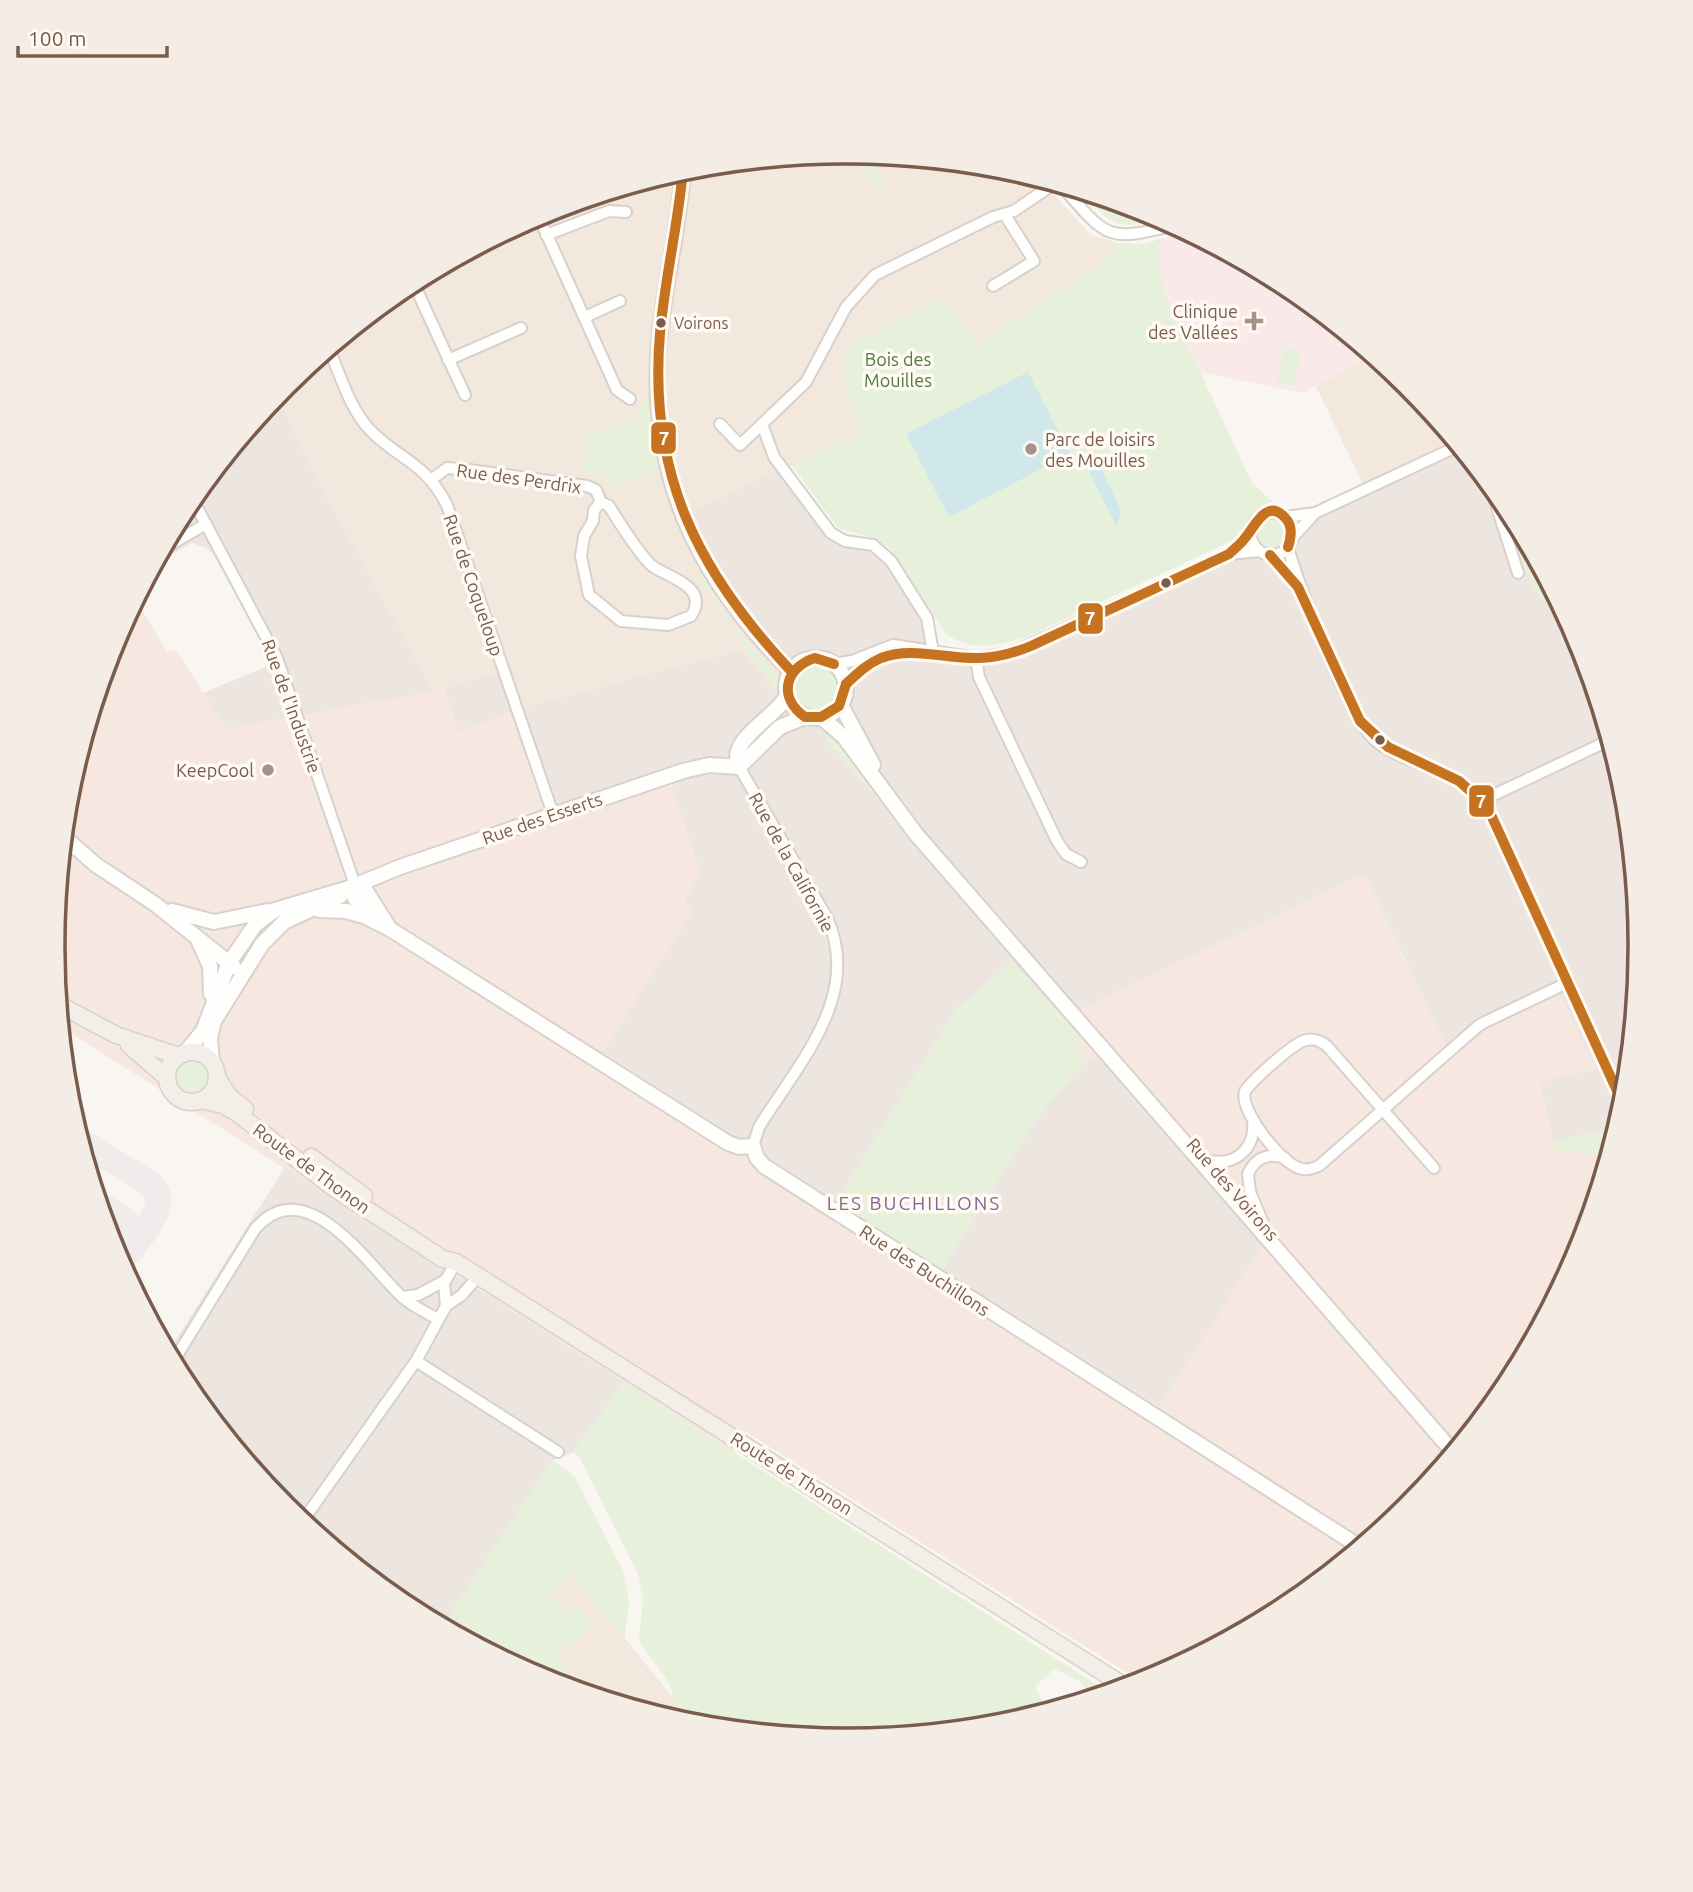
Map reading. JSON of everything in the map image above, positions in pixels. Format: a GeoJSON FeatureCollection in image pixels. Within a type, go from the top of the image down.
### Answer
{"type":"FeatureCollection","features":[{"type":"Feature","properties":{"kind":"main road"},"geometry":{"type":"LineString","coordinates":[[67,1009],[116,1035],[167,1078]]}},
{"type":"Feature","properties":{"kind":"main road"},"geometry":{"type":"LineString","coordinates":[[116,1035],[182,1054],[200,1053],[215,1070],[212,1091],[201,1100],[190,1102],[178,1097],[170,1088],[167,1078],[169,1066],[182,1054]]}},
{"type":"Feature","properties":{"kind":"main road","name":"Route de Thonon"},"geometry":{"type":"LineString","coordinates":[[215,1070],[239,1105],[363,1195],[449,1251],[456,1262]]}},
{"type":"Feature","properties":{"kind":"main road","name":"Route de Thonon"},"geometry":{"type":"LineString","coordinates":[[201,1100],[230,1109],[336,1190],[443,1259],[456,1262],[1115,1680]]}},
{"type":"Feature","properties":{"kind":"street"},"geometry":{"type":"LineString","coordinates":[[682,182],[674,251],[668,263],[659,335],[657,384],[661,433],[680,513],[691,539],[745,621],[791,671]]}},
{"type":"Feature","properties":{"kind":"street"},"geometry":{"type":"LineString","coordinates":[[720,424],[740,445],[806,382],[846,307],[875,275],[945,239],[993,217],[1005,215],[1044,190]]}},
{"type":"Feature","properties":{"kind":"street"},"geometry":{"type":"LineString","coordinates":[[1071,198],[1090,219],[1110,233],[1131,236],[1157,229]]}},
{"type":"Feature","properties":{"kind":"street"},"geometry":{"type":"LineString","coordinates":[[547,235],[609,211],[626,212]]}},
{"type":"Feature","properties":{"kind":"street"},"geometry":{"type":"LineString","coordinates":[[993,286],[1034,261],[1005,215]]}},
{"type":"Feature","properties":{"kind":"street"},"geometry":{"type":"LineString","coordinates":[[543,226],[617,390],[630,399]]}},
{"type":"Feature","properties":{"kind":"street"},"geometry":{"type":"LineString","coordinates":[[418,292],[465,395]]}},
{"type":"Feature","properties":{"kind":"street"},"geometry":{"type":"LineString","coordinates":[[585,317],[620,301]]}},
{"type":"Feature","properties":{"kind":"street"},"geometry":{"type":"LineString","coordinates":[[448,360],[521,328]]}},
{"type":"Feature","properties":{"kind":"street","name":"Rue de Coqueloup"},"geometry":{"type":"LineString","coordinates":[[332,357],[357,412],[368,428],[411,460],[431,480],[456,526],[553,814]]}},
{"type":"Feature","properties":{"kind":"street"},"geometry":{"type":"LineString","coordinates":[[762,424],[770,450],[781,467],[834,535],[845,541],[873,545],[891,561],[927,618],[933,652]]}},
{"type":"Feature","properties":{"kind":"street"},"geometry":{"type":"LineString","coordinates":[[806,717],[793,709],[786,686],[791,671],[802,662],[815,658],[834,664],[852,662],[893,645],[975,658],[1000,656],[1034,644],[1229,554],[1251,533],[1256,519],[1263,514],[1276,513],[1285,517],[1315,513],[1450,450]]}},
{"type":"Feature","properties":{"kind":"street","name":"Rue des Perdrix"},"geometry":{"type":"LineString","coordinates":[[431,480],[447,468],[587,486],[596,490],[601,502],[610,506],[651,566],[671,573],[685,583],[694,600],[691,616],[668,625],[621,621],[589,595],[581,556],[582,542],[592,525],[594,510],[601,502]]}},
{"type":"Feature","properties":{"kind":"street","name":"Rue de l'Industrie"},"geometry":{"type":"LineString","coordinates":[[198,509],[277,658],[355,885]]}},
{"type":"Feature","properties":{"kind":"street"},"geometry":{"type":"LineString","coordinates":[[1270,555],[1290,543],[1315,513]]}},
{"type":"Feature","properties":{"kind":"street"},"geometry":{"type":"LineString","coordinates":[[1285,517],[1292,528],[1290,543],[1298,587],[1354,708],[1370,734],[1384,746],[1461,783],[1483,800],[1615,1086]]}},
{"type":"Feature","properties":{"kind":"street"},"geometry":{"type":"LineString","coordinates":[[1500,517],[1518,573]]}},
{"type":"Feature","properties":{"kind":"street"},"geometry":{"type":"LineString","coordinates":[[178,540],[206,524]]}},
{"type":"Feature","properties":{"kind":"street"},"geometry":{"type":"LineString","coordinates":[[1251,533],[1252,541],[1259,551]]}},
{"type":"Feature","properties":{"kind":"street"},"geometry":{"type":"LineString","coordinates":[[1229,554],[1259,551],[1270,555],[1298,587]]}},
{"type":"Feature","properties":{"kind":"street"},"geometry":{"type":"LineString","coordinates":[[787,696],[776,712],[739,745],[735,757],[739,767],[780,727],[806,717],[822,718],[841,705],[846,684],[857,671],[874,660],[921,651]]}},
{"type":"Feature","properties":{"kind":"street"},"geometry":{"type":"LineString","coordinates":[[975,658],[979,677],[1057,841],[1066,854],[1081,862]]}},
{"type":"Feature","properties":{"kind":"street"},"geometry":{"type":"LineString","coordinates":[[834,664],[846,684]]}},
{"type":"Feature","properties":{"kind":"street","name":"Rue des Voirons"},"geometry":{"type":"LineString","coordinates":[[841,705],[889,798]]}},
{"type":"Feature","properties":{"kind":"street","name":"Rue des Voirons"},"geometry":{"type":"LineString","coordinates":[[822,718],[844,737],[916,834],[1112,1058],[1158,1115],[1347,1326],[1448,1445]]}},
{"type":"Feature","properties":{"kind":"street"},"geometry":{"type":"LineString","coordinates":[[1483,800],[1602,744]]}},
{"type":"Feature","properties":{"kind":"street","name":"Rue des Esserts"},"geometry":{"type":"LineString","coordinates":[[182,1054],[199,1038],[229,963],[248,933],[265,916],[285,905],[355,885],[553,814],[695,767],[739,767]]}},
{"type":"Feature","properties":{"kind":"street","name":"Rue de la Californie"},"geometry":{"type":"LineString","coordinates":[[739,767],[829,923],[838,962],[836,989],[827,1019],[759,1127],[753,1146]]}},
{"type":"Feature","properties":{"kind":"street"},"geometry":{"type":"LineString","coordinates":[[71,843],[103,871],[155,904],[229,963],[245,971]]}},
{"type":"Feature","properties":{"kind":"street"},"geometry":{"type":"LineString","coordinates":[[355,885],[366,917]]}},
{"type":"Feature","properties":{"kind":"street"},"geometry":{"type":"LineString","coordinates":[[355,885],[390,929]]}},
{"type":"Feature","properties":{"kind":"street","name":"Rue des Esserts"},"geometry":{"type":"LineString","coordinates":[[215,1070],[210,1042],[213,1024],[258,950],[284,922],[333,901],[355,885]]}},
{"type":"Feature","properties":{"kind":"street"},"geometry":{"type":"LineString","coordinates":[[155,904],[202,921],[231,920],[285,905]]}},
{"type":"Feature","properties":{"kind":"street"},"geometry":{"type":"LineString","coordinates":[[310,911],[339,910],[366,917],[390,929],[717,1136],[736,1146],[753,1146]]}},
{"type":"Feature","properties":{"kind":"street"},"geometry":{"type":"LineString","coordinates":[[231,920],[248,933],[258,950]]}},
{"type":"Feature","properties":{"kind":"street"},"geometry":{"type":"LineString","coordinates":[[193,932],[210,966],[211,1006]]}},
{"type":"Feature","properties":{"kind":"street"},"geometry":{"type":"LineString","coordinates":[[1434,1168],[1384,1110],[1327,1046],[1309,1039],[1297,1044],[1247,1088],[1243,1100],[1253,1120],[1285,1158],[1300,1168],[1317,1167],[1384,1110],[1483,1023],[1569,982]]}},
{"type":"Feature","properties":{"kind":"street","name":"Rue des Voirons"},"geometry":{"type":"LineString","coordinates":[[1112,1058],[1210,1161],[1347,1326]]}},
{"type":"Feature","properties":{"kind":"street"},"geometry":{"type":"LineString","coordinates":[[1210,1161],[1228,1161],[1243,1153],[1253,1136],[1253,1120]]}},
{"type":"Feature","properties":{"kind":"street","name":"Rue des Buchillons"},"geometry":{"type":"LineString","coordinates":[[753,1146],[757,1158],[764,1166],[1352,1542]]}},
{"type":"Feature","properties":{"kind":"street"},"geometry":{"type":"LineString","coordinates":[[1263,1223],[1250,1192],[1248,1174],[1254,1163],[1264,1156],[1285,1158]]}},
{"type":"Feature","properties":{"kind":"street"},"geometry":{"type":"LineString","coordinates":[[179,1353],[255,1229],[264,1219],[282,1211],[298,1209],[322,1217],[402,1297],[438,1319]]}},
{"type":"Feature","properties":{"kind":"street"},"geometry":{"type":"LineString","coordinates":[[402,1297],[418,1295],[444,1281],[456,1262]]}},
{"type":"Feature","properties":{"kind":"street"},"geometry":{"type":"LineString","coordinates":[[308,1512],[416,1360],[446,1306],[462,1295],[478,1276]]}},
{"type":"Feature","properties":{"kind":"street"},"geometry":{"type":"LineString","coordinates":[[444,1281],[446,1306]]}},
{"type":"Feature","properties":{"kind":"street"},"geometry":{"type":"LineString","coordinates":[[416,1360],[558,1452]]}},
{"type":"Feature","properties":{"kind":"street","name":"Rue des Voirons"},"geometry":{"type":"LineString","coordinates":[[1427,1419],[1444,1450]]}},
{"type":"Feature","properties":{"kind":"shaded area"},"geometry":{"type":"Polygon","coordinates":[[[846,164],[898,166],[999,179],[1052,192],[1091,235],[1117,243],[1105,262],[977,345],[843,367],[860,434],[684,514],[787,667],[780,698],[740,650],[517,708],[504,671],[434,691],[328,499],[282,406],[331,358],[412,296],[501,245],[595,206],[694,179],[744,171],[846,164]]]}},
{"type":"Feature","properties":{"kind":"shaded area","name":"Clinique des Vallées"},"geometry":{"type":"Polygon","coordinates":[[[1172,236],[1237,269],[1281,296],[1364,360],[1303,393],[1200,372],[1168,303],[1159,271],[1160,239],[1172,236]]]}},
{"type":"Feature","properties":{"kind":"shaded area"},"geometry":{"type":"Polygon","coordinates":[[[1364,360],[1399,393],[1454,455],[1369,497],[1316,386],[1364,360]]]}},
{"type":"Feature","properties":{"kind":"shaded area"},"geometry":{"type":"Polygon","coordinates":[[[282,406],[328,499],[434,691],[226,729],[203,693],[270,665],[259,636],[213,554],[192,543],[168,557],[226,470],[282,406]]]}},
{"type":"Feature","properties":{"kind":"shaded area"},"geometry":{"type":"Polygon","coordinates":[[[1450,450],[1500,517],[1518,573],[1529,572],[1533,587],[1554,614],[1587,695],[1602,744],[1622,844],[1628,946],[1622,1048],[1606,1130],[1553,1142],[1540,1082],[1595,1069],[1559,992],[1492,1024],[1461,1051],[1446,1044],[1364,874],[1084,1008],[1059,1014],[1012,962],[956,1010],[836,1202],[603,1052],[692,912],[685,899],[700,873],[669,776],[553,814],[517,709],[459,732],[444,688],[504,671],[518,708],[740,650],[780,697],[787,667],[751,627],[684,514],[782,469],[831,533],[873,545],[927,618],[933,652],[987,658],[1139,597],[1450,450]]]}},
{"type":"Feature","properties":{"kind":"shaded area"},"geometry":{"type":"Polygon","coordinates":[[[1491,504],[1532,570],[1518,573],[1491,504]]]}},
{"type":"Feature","properties":{"kind":"shaded area"},"geometry":{"type":"Polygon","coordinates":[[[141,608],[167,652],[175,650],[182,659],[226,729],[444,688],[459,732],[517,708],[669,775],[700,873],[685,898],[692,912],[604,1052],[1159,1407],[1177,1378],[1099,1059],[1085,1061],[1073,1049],[1082,1040],[1059,1014],[1084,1008],[1364,874],[1410,971],[1492,1024],[1559,992],[1596,1069],[1540,1082],[1553,1142],[1562,1152],[1600,1154],[1569,1245],[1548,1292],[1524,1337],[1467,1422],[1399,1499],[1362,1534],[1322,1566],[1237,1623],[1192,1647],[1130,1674],[743,1430],[733,1452],[69,1032],[65,946],[71,844],[91,744],[106,695],[141,608]]]}},
{"type":"Feature","properties":{"kind":"shaded area"},"geometry":{"type":"Polygon","coordinates":[[[1099,1059],[1262,1246],[1159,1407],[942,1270],[1036,1119],[1085,1061],[1099,1059]]]}},
{"type":"Feature","properties":{"kind":"shaded area"},"geometry":{"type":"Polygon","coordinates":[[[285,1167],[624,1382],[572,1453],[553,1460],[448,1618],[371,1566],[331,1534],[294,1499],[226,1422],[173,1344],[285,1167]]]}},
{"type":"Feature","properties":{"kind":"shaded area"},"geometry":{"type":"Polygon","coordinates":[[[572,1574],[676,1701],[674,1708],[595,1686],[541,1665],[578,1606],[565,1616],[550,1594],[572,1574]]]}},
{"type":"Feature","properties":{"kind":"green space"},"geometry":{"type":"Polygon","coordinates":[[[866,165],[879,165],[884,190],[881,191],[874,180],[868,182],[866,165]]]}},
{"type":"Feature","properties":{"kind":"green space"},"geometry":{"type":"Polygon","coordinates":[[[1096,205],[1141,224],[1114,222],[1096,205]]]}},
{"type":"Feature","properties":{"kind":"green space","name":"Parc de loisirs des Mouilles"},"geometry":{"type":"Polygon","coordinates":[[[1160,239],[1159,271],[1168,303],[1252,483],[1272,501],[1272,506],[1255,512],[1241,532],[1229,542],[1024,638],[984,645],[955,640],[946,634],[891,550],[874,538],[838,528],[791,464],[860,434],[843,366],[849,346],[944,296],[977,345],[1105,262],[1117,243],[1144,244],[1160,239]]]}},
{"type":"Feature","properties":{"kind":"green space"},"geometry":{"type":"Polygon","coordinates":[[[1284,347],[1301,351],[1294,387],[1277,382],[1284,347]]]}},
{"type":"Feature","properties":{"kind":"green space"},"geometry":{"type":"Polygon","coordinates":[[[650,399],[659,472],[609,485],[605,481],[605,474],[581,473],[586,437],[638,417],[637,410],[643,400],[650,399]]]}},
{"type":"Feature","properties":{"kind":"green space"},"geometry":{"type":"Polygon","coordinates":[[[663,471],[684,531],[711,589],[738,632],[779,676],[778,689],[738,638],[707,587],[683,533],[663,471]]]}},
{"type":"Feature","properties":{"kind":"green space"},"geometry":{"type":"Polygon","coordinates":[[[1272,519],[1282,523],[1286,533],[1282,543],[1272,547],[1262,543],[1258,533],[1262,523],[1272,519]]]}},
{"type":"Feature","properties":{"kind":"green space"},"geometry":{"type":"Polygon","coordinates":[[[1532,570],[1554,614],[1533,587],[1529,572],[1532,570]]]}},
{"type":"Feature","properties":{"kind":"green space"},"geometry":{"type":"Polygon","coordinates":[[[816,665],[832,672],[839,688],[832,704],[816,711],[800,704],[793,688],[800,672],[816,665]]]}},
{"type":"Feature","properties":{"kind":"green space"},"geometry":{"type":"Polygon","coordinates":[[[833,731],[889,812],[824,739],[833,731]]]}},
{"type":"Feature","properties":{"kind":"green space"},"geometry":{"type":"Polygon","coordinates":[[[1012,961],[1082,1040],[1073,1049],[1085,1061],[1036,1119],[942,1270],[836,1202],[956,1010],[1012,961]]]}},
{"type":"Feature","properties":{"kind":"green space"},"geometry":{"type":"Polygon","coordinates":[[[190,1057],[203,1060],[211,1074],[208,1087],[193,1096],[187,1088],[175,1085],[173,1072],[178,1063],[190,1057]]]}},
{"type":"Feature","properties":{"kind":"green space"},"geometry":{"type":"Polygon","coordinates":[[[1606,1130],[1600,1154],[1562,1152],[1557,1150],[1553,1142],[1606,1130]]]}},
{"type":"Feature","properties":{"kind":"green space"},"geometry":{"type":"Polygon","coordinates":[[[624,1382],[1098,1686],[1087,1689],[1079,1681],[1054,1669],[1035,1687],[1043,1702],[999,1713],[898,1726],[795,1726],[744,1721],[673,1708],[673,1695],[669,1685],[639,1641],[643,1598],[638,1574],[579,1456],[572,1453],[624,1382]]]}},
{"type":"Feature","properties":{"kind":"green space"},"geometry":{"type":"Polygon","coordinates":[[[553,1460],[575,1477],[623,1571],[629,1602],[624,1641],[572,1574],[550,1594],[565,1615],[578,1606],[593,1627],[555,1656],[571,1677],[501,1647],[448,1618],[553,1460]]]}},
{"type":"Feature","properties":{"kind":"water"},"geometry":{"type":"Polygon","coordinates":[[[1028,372],[1070,454],[949,517],[906,434],[1028,372]]]}},
{"type":"Feature","properties":{"kind":"water"},"geometry":{"type":"Polygon","coordinates":[[[1095,466],[1102,470],[1121,511],[1117,527],[1087,468],[1095,466]]]}},
{"type":"Feature","properties":{"kind":"taxiway"},"geometry":{"type":"LineString","coordinates":[[91,1148],[151,1184],[158,1196],[156,1211],[148,1227],[127,1253]]}},
{"type":"Feature","properties":{"kind":"taxiway"},"geometry":{"type":"LineString","coordinates":[[112,1213],[130,1226],[134,1239],[133,1248]]}},
{"type":"Feature","properties":{"kind":"transit line","name":"7"},"geometry":{"type":"LineString","coordinates":[[682,182],[660,333],[658,384],[662,431],[671,475],[686,517],[705,557],[729,596],[791,671]]}},
{"type":"Feature","properties":{"kind":"transit line","name":"7"},"geometry":{"type":"LineString","coordinates":[[846,684],[871,663],[892,655],[916,653],[985,658],[1005,655],[1031,646],[1229,554],[1268,512],[1280,513],[1289,523],[1291,533],[1288,547]]}},
{"type":"Feature","properties":{"kind":"transit line","name":"7"},"geometry":{"type":"LineString","coordinates":[[1270,555],[1298,587],[1360,721],[1388,747],[1459,781],[1487,806],[1615,1087]]}},
{"type":"Feature","properties":{"kind":"transit line","name":"7"},"geometry":{"type":"LineString","coordinates":[[834,664],[815,658],[797,669],[788,684],[791,701],[805,717],[821,717],[839,706],[846,684]]}},
{"type":"Feature","properties":{"kind":"place","name":"Clinique des Vallées"},"geometry":{"type":"Point","coordinates":[1254,321]}},
{"type":"Feature","properties":{"kind":"place","name":"Voirons"},"geometry":{"type":"Point","coordinates":[661,323]}},
{"type":"Feature","properties":{"kind":"place","name":"Parc de loisirs des Mouilles"},"geometry":{"type":"Point","coordinates":[1031,449]}},
{"type":"Feature","properties":{"kind":"place","name":"KeepCool"},"geometry":{"type":"Point","coordinates":[268,770]}},
{"type":"Feature","properties":{"kind":"district","name":"LES BUCHILLONS"},"geometry":{"type":"Point","coordinates":[914,1203]}},
{"type":"Feature","properties":{"kind":"park label","name":"Bois des Mouilles"},"geometry":{"type":"Point","coordinates":[898,369]}}]}
